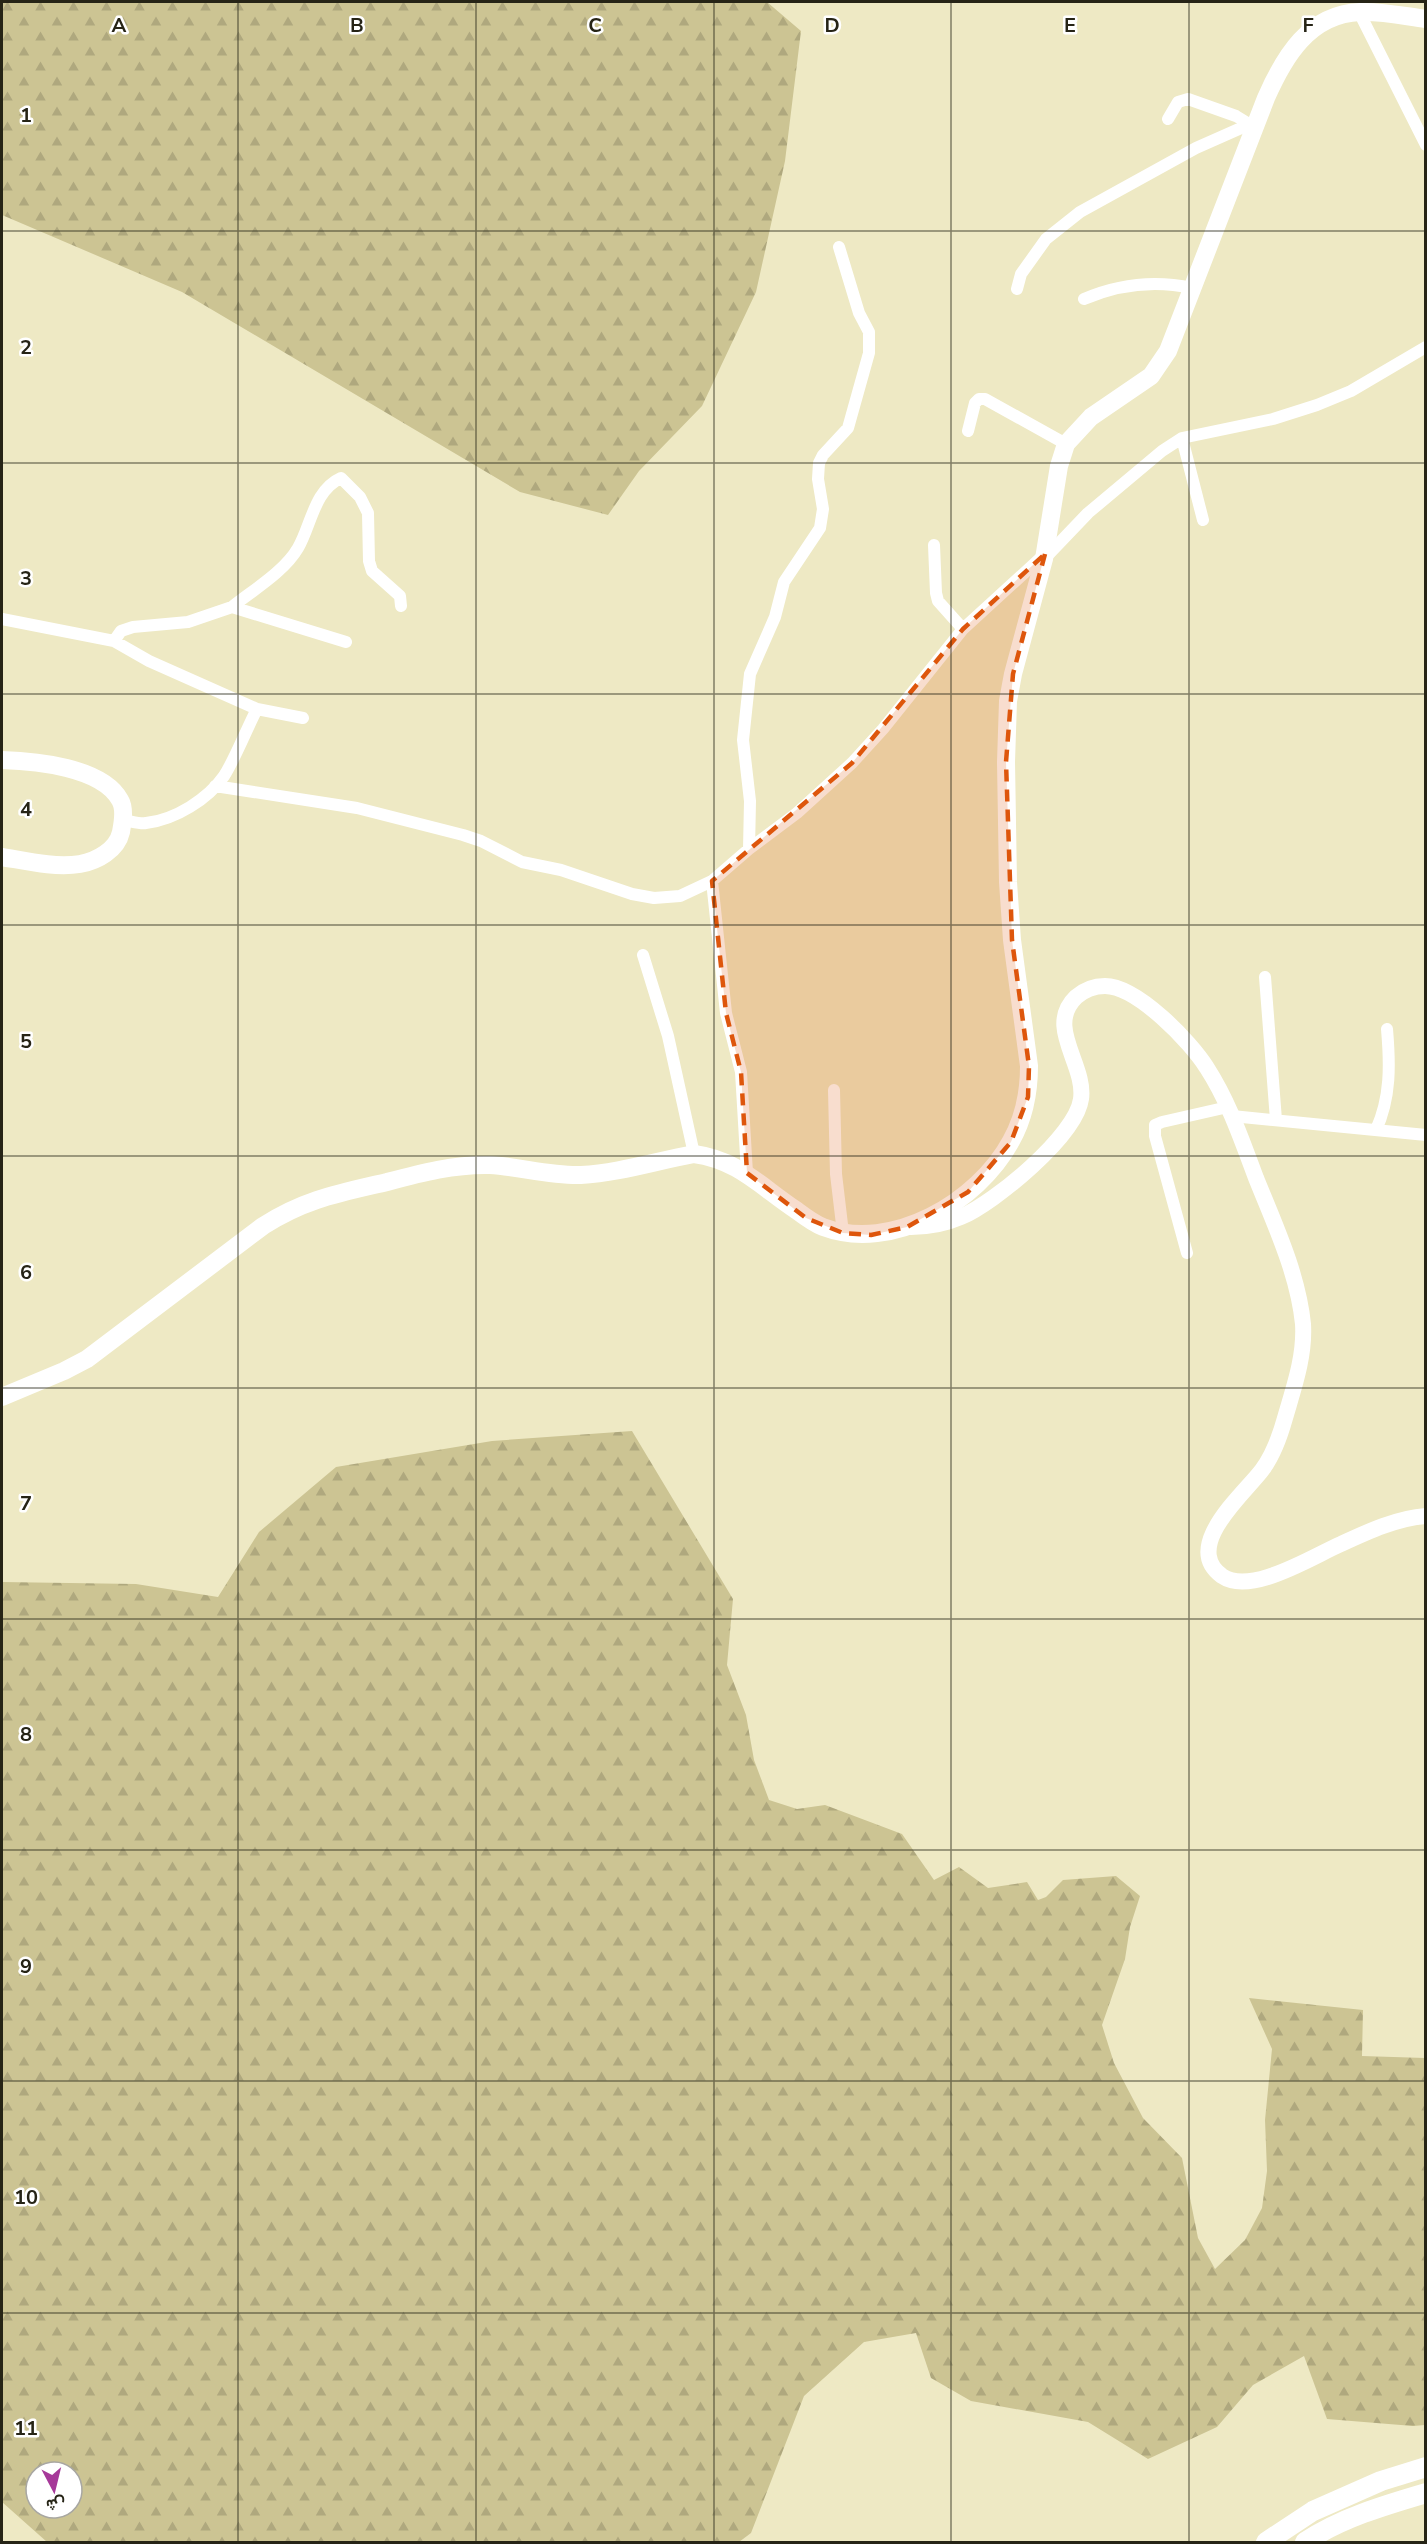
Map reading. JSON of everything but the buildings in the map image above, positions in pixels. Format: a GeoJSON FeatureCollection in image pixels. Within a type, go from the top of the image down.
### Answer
{"type":"FeatureCollection","features":[{"type":"Feature","properties":{"kind":"highway"},"geometry":{"type":"LineString","coordinates":[[1266,2542],[1313,2511],[1381,2481],[1425,2467]]}},
{"type":"Feature","properties":{"kind":"highway"},"geometry":{"type":"LineString","coordinates":[[1305,2542],[1378,2507],[1425,2493]]}},
{"type":"Feature","properties":{"kind":"main road"},"geometry":{"type":"LineString","coordinates":[[907,1227],[959,1198],[990,1170],[1011,1142],[1028,1097],[1029,1066],[1011,928],[1006,762],[1008,701],[1012,674],[1045,556],[1059,466],[1066,444],[1091,417],[1145,381],[1156,370],[1168,351],[1253,123],[1278,70],[1294,46],[1303,36],[1324,22],[1358,7],[1425,19]]}},
{"type":"Feature","properties":{"kind":"main road"},"geometry":{"type":"LineString","coordinates":[[2,760],[20,760],[90,775],[113,791],[122,802],[123,820],[119,838],[102,857],[78,864],[38,863],[2,857]]}},
{"type":"Feature","properties":{"kind":"main road"},"geometry":{"type":"LineString","coordinates":[[2,1397],[87,1359],[263,1226],[287,1211],[314,1199],[442,1168],[493,1165],[579,1175],[597,1174],[694,1154],[722,1159],[747,1173],[806,1218],[820,1226],[843,1233],[871,1235],[907,1227],[942,1224],[960,1218],[979,1208],[1040,1159],[1060,1137],[1077,1112],[1082,1098],[1080,1080],[1064,1028],[1063,1017],[1075,998],[1088,989],[1110,986],[1125,992],[1158,1014],[1183,1037],[1206,1065],[1230,1111],[1284,1249],[1299,1300],[1303,1353],[1276,1447],[1263,1469],[1216,1526],[1210,1539],[1209,1551],[1213,1564],[1221,1575],[1234,1581],[1258,1579],[1274,1575],[1381,1527],[1425,1516]]}},
{"type":"Feature","properties":{"kind":"street"},"geometry":{"type":"LineString","coordinates":[[1358,7],[1425,145]]}},
{"type":"Feature","properties":{"kind":"street"},"geometry":{"type":"LineString","coordinates":[[1168,119],[1178,102],[1188,99],[1253,123]]}},
{"type":"Feature","properties":{"kind":"street"},"geometry":{"type":"LineString","coordinates":[[1017,290],[1021,274],[1046,239],[1080,212],[1185,153],[1253,123]]}},
{"type":"Feature","properties":{"kind":"street"},"geometry":{"type":"LineString","coordinates":[[749,849],[750,801],[743,740],[750,674],[775,617],[784,582],[820,528],[823,509],[818,479],[819,463],[823,455],[848,428],[869,353],[869,332],[859,313],[839,247]]}},
{"type":"Feature","properties":{"kind":"street"},"geometry":{"type":"LineString","coordinates":[[1084,299],[1136,284],[1167,282],[1192,288]]}},
{"type":"Feature","properties":{"kind":"street"},"geometry":{"type":"LineString","coordinates":[[215,786],[357,808],[481,841],[522,862],[561,870],[644,897],[666,899],[680,896],[712,881],[749,849],[797,813],[852,763],[883,729],[963,629],[1045,556],[1088,513],[1162,451],[1182,438],[1263,421],[1317,405],[1351,390],[1425,347]]}},
{"type":"Feature","properties":{"kind":"street"},"geometry":{"type":"LineString","coordinates":[[968,431],[975,403],[979,399],[985,399],[1066,444]]}},
{"type":"Feature","properties":{"kind":"street"},"geometry":{"type":"LineString","coordinates":[[1182,438],[1203,520]]}},
{"type":"Feature","properties":{"kind":"street"},"geometry":{"type":"LineString","coordinates":[[114,641],[122,631],[134,627],[188,622],[232,608],[281,568],[298,548],[324,491],[331,482],[341,478],[360,497],[368,513],[369,561],[372,571],[400,596],[401,606]]}},
{"type":"Feature","properties":{"kind":"street"},"geometry":{"type":"LineString","coordinates":[[934,545],[938,601],[963,629]]}},
{"type":"Feature","properties":{"kind":"street"},"geometry":{"type":"LineString","coordinates":[[232,608],[346,642]]}},
{"type":"Feature","properties":{"kind":"street"},"geometry":{"type":"LineString","coordinates":[[2,619],[114,641],[148,661],[257,709],[303,718]]}},
{"type":"Feature","properties":{"kind":"street"},"geometry":{"type":"LineString","coordinates":[[123,820],[144,824],[167,818],[197,802],[225,775],[257,709]]}},
{"type":"Feature","properties":{"kind":"street"},"geometry":{"type":"LineString","coordinates":[[712,881],[726,1013],[741,1072],[747,1173]]}},
{"type":"Feature","properties":{"kind":"street"},"geometry":{"type":"LineString","coordinates":[[643,955],[668,1036],[694,1154]]}},
{"type":"Feature","properties":{"kind":"street"},"geometry":{"type":"LineString","coordinates":[[1265,977],[1276,1120]]}},
{"type":"Feature","properties":{"kind":"street"},"geometry":{"type":"LineString","coordinates":[[1376,1130],[1387,1100],[1390,1063],[1387,1029]]}},
{"type":"Feature","properties":{"kind":"street"},"geometry":{"type":"LineString","coordinates":[[834,1090],[836,1174],[843,1233]]}},
{"type":"Feature","properties":{"kind":"street"},"geometry":{"type":"LineString","coordinates":[[1187,1253],[1155,1136],[1155,1125],[1158,1123],[1230,1111],[1276,1120],[1425,1135]]}},
{"type":"Feature","properties":{"kind":"highlighted area"},"geometry":{"type":"Polygon","coordinates":[[[1045,554],[1013,674],[1006,762],[1012,940],[1029,1066],[1028,1097],[1011,1142],[968,1192],[907,1227],[871,1235],[843,1233],[806,1218],[747,1173],[741,1072],[726,1013],[712,881],[852,763],[963,629],[1045,554]]]}},
{"type":"Feature","properties":{"kind":"green space"},"geometry":{"type":"Polygon","coordinates":[[[2,2],[767,2],[801,31],[785,161],[756,292],[702,406],[639,471],[608,515],[520,492],[182,292],[2,215],[2,2]]]}},
{"type":"Feature","properties":{"kind":"green space"},"geometry":{"type":"Polygon","coordinates":[[[632,1431],[733,1599],[727,1665],[746,1715],[754,1760],[769,1800],[797,1809],[825,1805],[902,1834],[934,1880],[959,1867],[988,1888],[1027,1882],[1038,1900],[1046,1897],[1063,1880],[1116,1876],[1140,1896],[1130,1927],[1125,1959],[1102,2025],[1114,2063],[1143,2118],[1182,2158],[1198,2238],[1215,2269],[1245,2240],[1262,2208],[1267,2171],[1265,2120],[1272,2049],[1249,1998],[1363,2010],[1362,2056],[1425,2058],[1425,2425],[1327,2419],[1304,2356],[1253,2385],[1217,2427],[1148,2459],[1088,2422],[971,2401],[931,2378],[916,2333],[864,2342],[804,2396],[751,2533],[739,2542],[47,2542],[2,2502],[2,1582],[136,1584],[218,1597],[259,1532],[336,1467],[492,1441],[632,1431]]]}}]}
